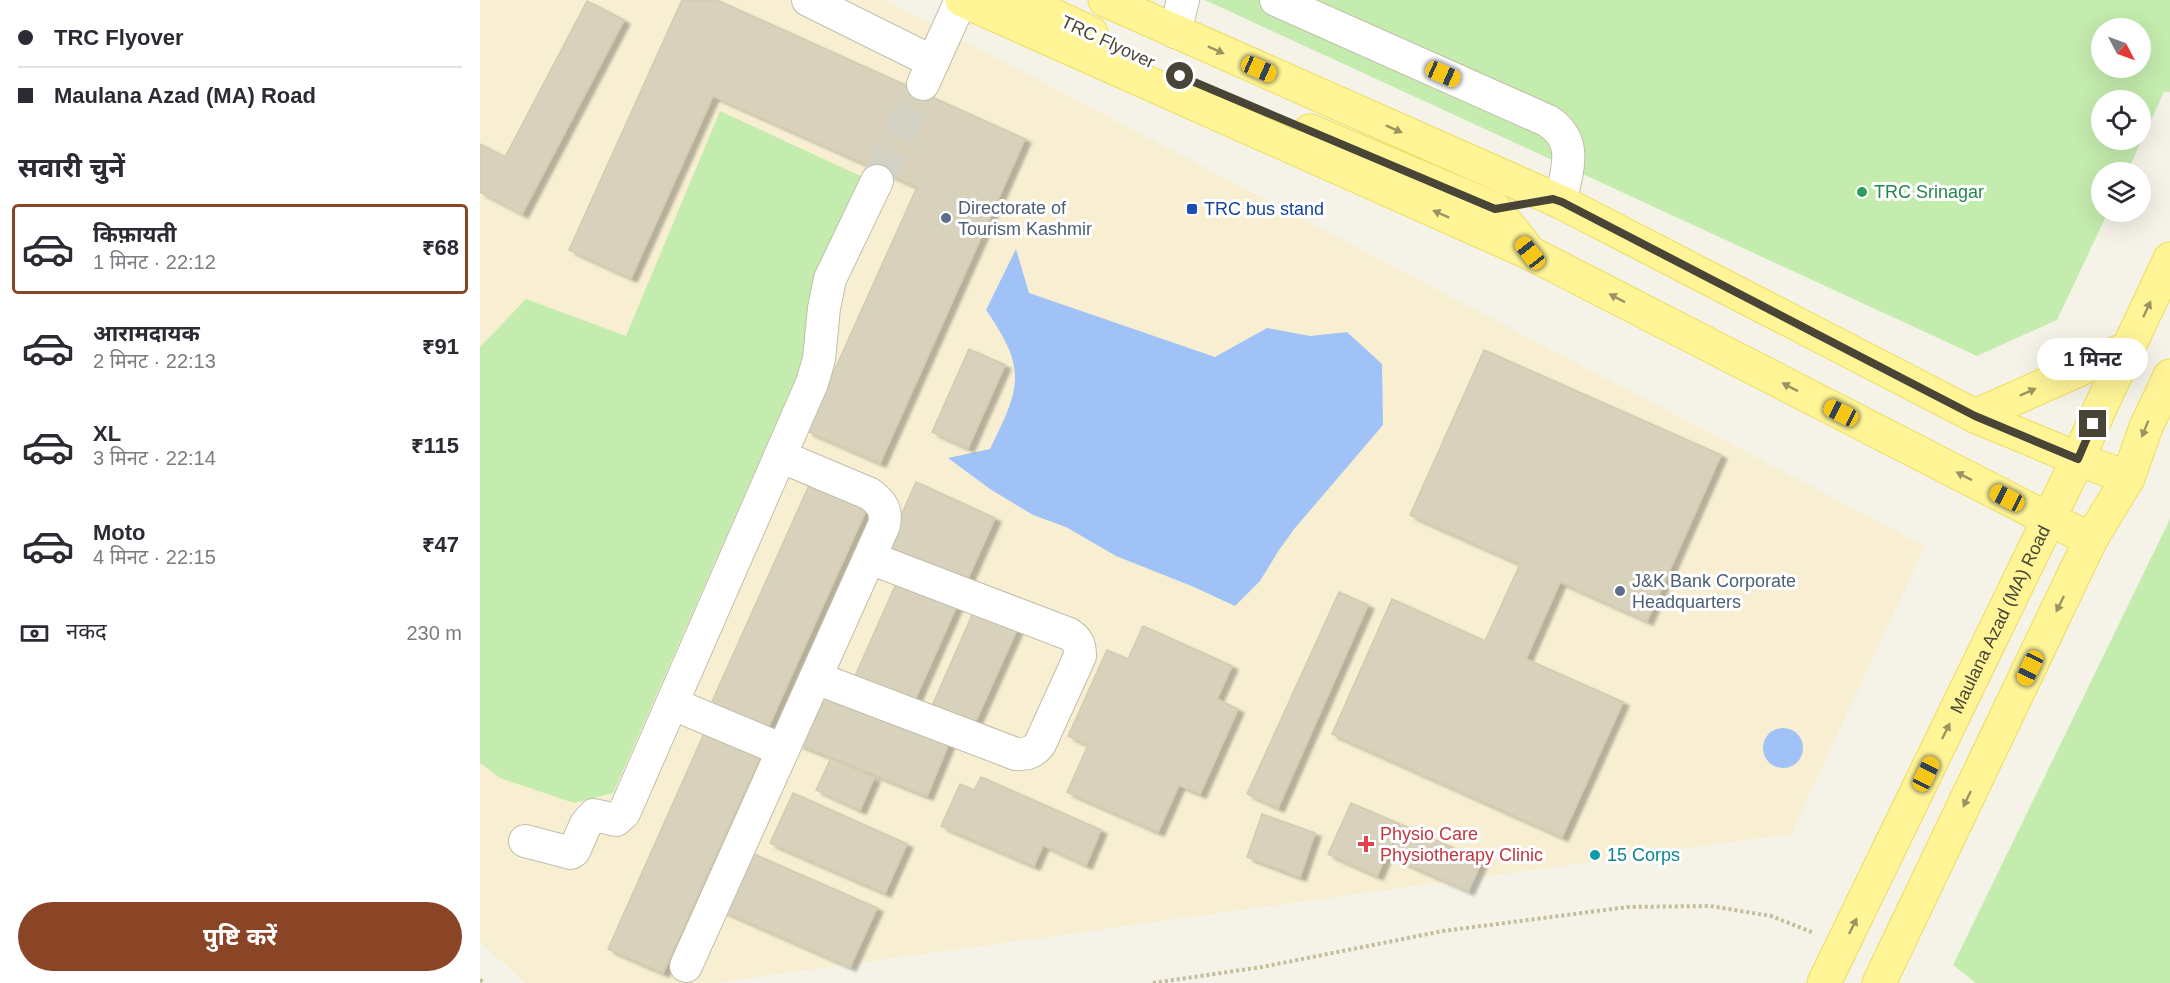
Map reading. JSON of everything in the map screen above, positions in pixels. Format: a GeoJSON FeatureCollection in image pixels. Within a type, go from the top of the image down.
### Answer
{"type":"FeatureCollection","features":[{"type":"Feature","properties":{"kind":"main road"},"geometry":{"type":"LineString","coordinates":[[962,0],[1530,253],[2091,539]]}},
{"type":"Feature","properties":{"kind":"main road","name":"TRC Flyover"},"geometry":{"type":"LineString","coordinates":[[1020,0],[1200,86],[1495,209],[1530,253]]}},
{"type":"Feature","properties":{"kind":"main road"},"geometry":{"type":"LineString","coordinates":[[1105,0],[1557,200],[1975,416],[2128,478]]}},
{"type":"Feature","properties":{"kind":"main road"},"geometry":{"type":"LineString","coordinates":[[1495,209],[1557,200]]}},
{"type":"Feature","properties":{"kind":"main road","name":"Maulana Azad (MA) Road"},"geometry":{"type":"LineString","coordinates":[[1825,981],[2078,459],[2170,259]]}},
{"type":"Feature","properties":{"kind":"main road"},"geometry":{"type":"LineString","coordinates":[[1975,416],[2128,348]]}},
{"type":"Feature","properties":{"kind":"main road"},"geometry":{"type":"LineString","coordinates":[[1879,983],[2091,539],[2128,478],[2146,427],[2170,376]]}},
{"type":"Feature","properties":{"kind":"lane"},"geometry":{"type":"LineString","coordinates":[[808,0],[928,73],[962,0]]}},
{"type":"Feature","properties":{"kind":"lane"},"geometry":{"type":"LineString","coordinates":[[1175,32],[1183,0]]}},
{"type":"Feature","properties":{"kind":"lane"},"geometry":{"type":"LineString","coordinates":[[1276,0],[1558,127],[1564,134],[1569,154],[1557,200]]}},
{"type":"Feature","properties":{"kind":"lane"},"geometry":{"type":"LineString","coordinates":[[525,841],[571,853],[586,824],[594,815],[611,819],[621,818],[812,383],[819,360],[824,308],[830,279],[877,182]]}},
{"type":"Feature","properties":{"kind":"lane"},"geometry":{"type":"LineString","coordinates":[[686,966],[884,525],[886,514],[881,502],[870,494],[780,456]]}},
{"type":"Feature","properties":{"kind":"lane"},"geometry":{"type":"LineString","coordinates":[[816,678],[1016,754],[1034,751],[1041,744],[1080,656],[1077,639],[870,558]]}},
{"type":"Feature","properties":{"kind":"lane"},"geometry":{"type":"LineString","coordinates":[[673,704],[783,750]]}},
{"type":"Feature","properties":{"kind":"path"},"geometry":{"type":"LineString","coordinates":[[1153,983],[1262,967],[1443,931],[1628,908],[1710,906],[1771,916],[1844,944]]}},
{"type":"Feature","properties":{"kind":"path"},"geometry":{"type":"LineString","coordinates":[[480,980],[484,983]]}},
{"type":"Feature","properties":{"kind":"shaded area"},"geometry":{"type":"Polygon","coordinates":[[[480,0],[886,0],[1925,546],[1791,834],[714,983],[525,983],[480,942],[480,0]]]}},
{"type":"Feature","properties":{"kind":"green space","name":"TRC Srinagar"},"geometry":{"type":"Polygon","coordinates":[[[1205,0],[2170,0],[2170,92],[2164,92],[2151,120],[2151,90],[2091,90],[2091,150],[2137,150],[2132,162],[2091,162],[2091,222],[2103,222],[2057,320],[1977,356],[1205,0]]]}},
{"type":"Feature","properties":{"kind":"green space"},"geometry":{"type":"Polygon","coordinates":[[[720,111],[867,179],[806,355],[613,793],[574,803],[500,778],[480,763],[480,347],[526,299],[626,336],[720,111]]]}},
{"type":"Feature","properties":{"kind":"green space"},"geometry":{"type":"Polygon","coordinates":[[[2170,519],[2170,983],[1976,983],[1953,965],[2170,519]]]}},
{"type":"Feature","properties":{"kind":"water"},"geometry":{"type":"Polygon","coordinates":[[[1016,249],[1029,293],[1215,357],[1267,328],[1310,336],[1347,332],[1382,364],[1383,425],[1295,528],[1260,581],[1235,606],[1116,556],[1066,527],[1033,515],[990,489],[948,458],[990,449],[1008,410],[1015,379],[1014,364],[1009,348],[986,310],[1016,249]]]}},
{"type":"Feature","properties":{"kind":"water"},"geometry":{"type":"Polygon","coordinates":[[[1783,728],[1791,729],[1797,734],[1802,740],[1802,756],[1797,762],[1791,767],[1783,768],[1775,767],[1769,762],[1764,756],[1763,748],[1764,740],[1769,734],[1775,729],[1783,728]]]}},
{"type":"Feature","properties":{"kind":"building","name":"Directorate of Tourism Kashmir"},"geometry":{"type":"Polygon","coordinates":[[[682,0],[717,0],[1025,139],[880,463],[807,431],[917,187],[713,96],[631,278],[569,250],[682,0]]]}},
{"type":"Feature","properties":{"kind":"building"},"geometry":{"type":"Polygon","coordinates":[[[587,1],[624,20],[522,214],[480,192],[480,144],[505,157],[587,1]]]}},
{"type":"Feature","properties":{"kind":"building"},"geometry":{"type":"Polygon","coordinates":[[[969,349],[1005,365],[968,448],[932,432],[969,349]]]}},
{"type":"Feature","properties":{"kind":"building","name":"J&K Bank Corporate Headquarters"},"geometry":{"type":"Polygon","coordinates":[[[1484,350],[1721,455],[1647,621],[1560,582],[1526,659],[1623,702],[1562,837],[1332,734],[1392,599],[1485,641],[1520,564],[1410,515],[1484,350]]]}},
{"type":"Feature","properties":{"kind":"building"},"geometry":{"type":"Polygon","coordinates":[[[916,482],[995,518],[964,587],[885,551],[916,482]]]}},
{"type":"Feature","properties":{"kind":"building"},"geometry":{"type":"Polygon","coordinates":[[[810,483],[867,508],[766,732],[710,706],[810,483]]]}},
{"type":"Feature","properties":{"kind":"building"},"geometry":{"type":"Polygon","coordinates":[[[899,577],[958,603],[913,704],[854,678],[899,577]]]}},
{"type":"Feature","properties":{"kind":"building"},"geometry":{"type":"Polygon","coordinates":[[[1339,592],[1368,605],[1278,808],[1247,794],[1339,592]]]}},
{"type":"Feature","properties":{"kind":"building"},"geometry":{"type":"Polygon","coordinates":[[[976,606],[1019,625],[973,727],[931,708],[976,606]]]}},
{"type":"Feature","properties":{"kind":"building"},"geometry":{"type":"Polygon","coordinates":[[[1143,626],[1232,666],[1217,699],[1238,709],[1200,794],[1179,785],[1158,832],[1067,792],[1088,745],[1068,736],[1107,650],[1128,659],[1143,626]]]}},
{"type":"Feature","properties":{"kind":"building"},"geometry":{"type":"Polygon","coordinates":[[[822,686],[951,738],[927,796],[798,744],[822,686]]]}},
{"type":"Feature","properties":{"kind":"building"},"geometry":{"type":"Polygon","coordinates":[[[706,729],[762,753],[663,973],[608,949],[706,729]]]}},
{"type":"Feature","properties":{"kind":"building"},"geometry":{"type":"Polygon","coordinates":[[[831,758],[874,778],[860,810],[816,790],[831,758]]]}},
{"type":"Feature","properties":{"kind":"building"},"geometry":{"type":"Polygon","coordinates":[[[981,777],[1101,830],[1086,865],[1043,845],[1034,866],[941,826],[960,784],[974,790],[981,777]]]}},
{"type":"Feature","properties":{"kind":"building"},"geometry":{"type":"Polygon","coordinates":[[[793,793],[907,844],[885,893],[770,843],[793,793]]]}},
{"type":"Feature","properties":{"kind":"building"},"geometry":{"type":"Polygon","coordinates":[[[1351,803],[1400,824],[1377,876],[1328,854],[1351,803]]]}},
{"type":"Feature","properties":{"kind":"building"},"geometry":{"type":"Polygon","coordinates":[[[1262,814],[1315,833],[1300,877],[1247,857],[1262,814]]]}},
{"type":"Feature","properties":{"kind":"building"},"geometry":{"type":"Polygon","coordinates":[[[1403,825],[1482,861],[1468,891],[1389,856],[1403,825]]]}},
{"type":"Feature","properties":{"kind":"building"},"geometry":{"type":"Polygon","coordinates":[[[747,851],[877,908],[850,967],[721,910],[747,851]]]}},
{"type":"Feature","properties":{"kind":"tunnel"},"geometry":{"type":"LineString","coordinates":[[877,181],[923,84]]}},
{"type":"Feature","properties":{"kind":"place","name":"TRC Srinagar"},"geometry":{"type":"Point","coordinates":[1862,192]}},
{"type":"Feature","properties":{"kind":"place","name":"TRC bus stand"},"geometry":{"type":"Point","coordinates":[1192,209]}},
{"type":"Feature","properties":{"kind":"place","name":"Directorate of Tourism Kashmir"},"geometry":{"type":"Point","coordinates":[946,218]}},
{"type":"Feature","properties":{"kind":"place","name":"J&K Bank Corporate Headquarters"},"geometry":{"type":"Point","coordinates":[1620,591]}},
{"type":"Feature","properties":{"kind":"place","name":"Physio Care Physiotherapy Clinic"},"geometry":{"type":"Point","coordinates":[1366,844]}},
{"type":"Feature","properties":{"kind":"place","name":"15 Corps"},"geometry":{"type":"Point","coordinates":[1595,855]}},
{"type":"Feature","properties":{"kind":"route"},"geometry":{"type":"LineString","coordinates":[[1180,76],[1495,209],[1553,199],[1562,202],[1975,416],[2078,459],[2093,424]]}}]}
